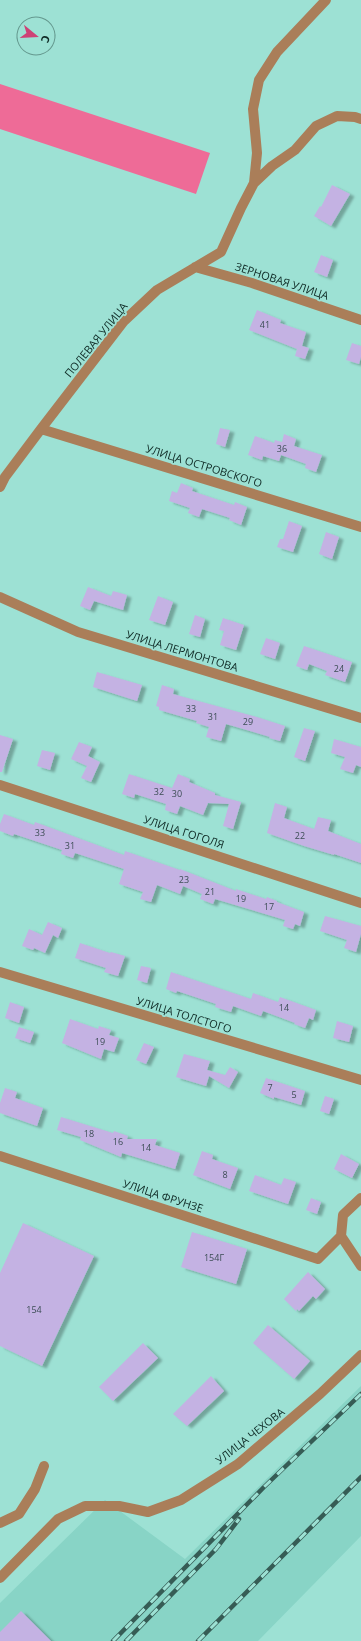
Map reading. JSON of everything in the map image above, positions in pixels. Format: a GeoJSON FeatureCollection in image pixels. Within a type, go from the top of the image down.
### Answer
{"type":"FeatureCollection","features":[{"type":"Feature","properties":{"kind":"street","name":"ПОЛЕВАЯ УЛИЦА"},"geometry":{"type":"LineString","coordinates":[[0,487],[5,477],[124,321],[157,290],[221,252],[254,183],[257,153],[252,110],[259,80],[277,52],[326,0]]}},
{"type":"Feature","properties":{"kind":"street"},"geometry":{"type":"LineString","coordinates":[[254,183],[272,166],[295,150],[316,126],[337,116],[356,117],[361,119]]}},
{"type":"Feature","properties":{"kind":"street","name":"ЗЕРНОВАЯ УЛИЦА"},"geometry":{"type":"LineString","coordinates":[[195,267],[252,283],[361,320]]}},
{"type":"Feature","properties":{"kind":"street","name":"УЛИЦА ОСТРОВСКОГО"},"geometry":{"type":"LineString","coordinates":[[41,429],[361,527]]}},
{"type":"Feature","properties":{"kind":"street","name":"УЛИЦА ЛЕРМОНТОВА"},"geometry":{"type":"LineString","coordinates":[[0,597],[78,632],[361,718]]}},
{"type":"Feature","properties":{"kind":"street","name":"УЛИЦА ГОГОЛЯ"},"geometry":{"type":"LineString","coordinates":[[0,784],[361,903]]}},
{"type":"Feature","properties":{"kind":"street","name":"УЛИЦА ТОЛСТОГО"},"geometry":{"type":"LineString","coordinates":[[0,972],[361,1080]]}},
{"type":"Feature","properties":{"kind":"street","name":"УЛИЦА ФРУНЗЕ"},"geometry":{"type":"LineString","coordinates":[[0,1156],[318,1259],[341,1236]]}},
{"type":"Feature","properties":{"kind":"street"},"geometry":{"type":"LineString","coordinates":[[361,1198],[343,1215],[341,1236],[361,1266]]}},
{"type":"Feature","properties":{"kind":"street","name":"УЛИЦА ЧЕХОВА"},"geometry":{"type":"LineString","coordinates":[[0,1578],[58,1519],[85,1506],[119,1506],[148,1512],[181,1500],[238,1464],[320,1394],[361,1355]]}},
{"type":"Feature","properties":{"kind":"street"},"geometry":{"type":"LineString","coordinates":[[0,1523],[19,1514],[35,1489],[44,1466]]}},
{"type":"Feature","properties":{"kind":"shaded area"},"geometry":{"type":"Polygon","coordinates":[[[0,84],[210,153],[196,194],[0,129],[0,84]]]}},
{"type":"Feature","properties":{"kind":"shaded area"},"geometry":{"type":"Polygon","coordinates":[[[361,1386],[361,1536],[258,1641],[0,1641],[0,1603],[105,1500],[185,1559],[361,1386]]]}},
{"type":"Feature","properties":{"kind":"building"},"geometry":{"type":"Polygon","coordinates":[[[332,185],[350,194],[331,226],[314,216],[320,206],[321,207],[332,185]]]}},
{"type":"Feature","properties":{"kind":"building"},"geometry":{"type":"Polygon","coordinates":[[[321,255],[333,260],[327,277],[314,272],[321,255]]]}},
{"type":"Feature","properties":{"kind":"building"},"geometry":{"type":"Polygon","coordinates":[[[257,310],[281,320],[280,323],[306,332],[302,346],[309,348],[305,359],[295,356],[297,349],[249,330],[257,310]]]}},
{"type":"Feature","properties":{"kind":"building"},"geometry":{"type":"Polygon","coordinates":[[[352,343],[361,346],[361,357],[359,364],[346,360],[352,343]]]}},
{"type":"Feature","properties":{"kind":"building"},"geometry":{"type":"Polygon","coordinates":[[[220,428],[230,430],[225,447],[216,444],[220,428]]]}},
{"type":"Feature","properties":{"kind":"building"},"geometry":{"type":"Polygon","coordinates":[[[284,434],[296,439],[294,446],[322,455],[316,472],[305,468],[306,464],[281,455],[279,461],[263,456],[262,460],[248,455],[255,436],[274,443],[275,440],[282,442],[284,434]]]}},
{"type":"Feature","properties":{"kind":"building"},"geometry":{"type":"Polygon","coordinates":[[[181,483],[193,488],[192,491],[234,505],[235,502],[247,507],[241,525],[229,520],[230,518],[202,509],[199,517],[188,513],[190,508],[169,501],[172,491],[177,493],[181,483]]]}},
{"type":"Feature","properties":{"kind":"building"},"geometry":{"type":"Polygon","coordinates":[[[289,521],[302,526],[293,552],[277,547],[280,539],[283,539],[289,521]]]}},
{"type":"Feature","properties":{"kind":"building"},"geometry":{"type":"Polygon","coordinates":[[[326,532],[339,537],[332,559],[319,554],[326,532]]]}},
{"type":"Feature","properties":{"kind":"building"},"geometry":{"type":"Polygon","coordinates":[[[88,587],[111,596],[113,591],[127,595],[123,610],[94,601],[90,610],[80,606],[88,587]]]}},
{"type":"Feature","properties":{"kind":"building"},"geometry":{"type":"Polygon","coordinates":[[[158,596],[173,602],[165,625],[149,620],[158,596]]]}},
{"type":"Feature","properties":{"kind":"building"},"geometry":{"type":"Polygon","coordinates":[[[195,615],[205,619],[200,637],[189,634],[195,615]]]}},
{"type":"Feature","properties":{"kind":"building"},"geometry":{"type":"Polygon","coordinates":[[[223,618],[244,625],[236,650],[220,645],[224,631],[219,630],[223,618]]]}},
{"type":"Feature","properties":{"kind":"building"},"geometry":{"type":"Polygon","coordinates":[[[266,638],[280,643],[275,659],[260,654],[266,638]]]}},
{"type":"Feature","properties":{"kind":"building"},"geometry":{"type":"Polygon","coordinates":[[[304,646],[352,662],[345,682],[325,675],[327,671],[309,664],[307,670],[296,666],[304,646]]]}},
{"type":"Feature","properties":{"kind":"building"},"geometry":{"type":"Polygon","coordinates":[[[97,672],[142,685],[137,701],[93,687],[97,672]]]}},
{"type":"Feature","properties":{"kind":"building"},"geometry":{"type":"Polygon","coordinates":[[[162,685],[174,689],[173,694],[285,726],[280,741],[226,724],[221,741],[206,737],[209,727],[196,723],[197,721],[159,710],[159,707],[156,706],[162,685]]]}},
{"type":"Feature","properties":{"kind":"building"},"geometry":{"type":"Polygon","coordinates":[[[304,728],[315,731],[305,761],[294,757],[304,728]]]}},
{"type":"Feature","properties":{"kind":"building"},"geometry":{"type":"Polygon","coordinates":[[[0,735],[13,739],[2,772],[0,772],[0,735]]]}},
{"type":"Feature","properties":{"kind":"building"},"geometry":{"type":"Polygon","coordinates":[[[334,739],[361,747],[361,767],[356,765],[353,773],[340,769],[345,757],[331,753],[334,739]]]}},
{"type":"Feature","properties":{"kind":"building"},"geometry":{"type":"Polygon","coordinates":[[[79,742],[92,747],[88,756],[100,762],[91,782],[81,778],[87,766],[71,759],[79,742]]]}},
{"type":"Feature","properties":{"kind":"building"},"geometry":{"type":"Polygon","coordinates":[[[42,750],[55,753],[50,770],[37,766],[42,750]]]}},
{"type":"Feature","properties":{"kind":"building"},"geometry":{"type":"Polygon","coordinates":[[[129,774],[172,788],[178,774],[190,779],[189,782],[215,793],[215,795],[241,802],[233,829],[223,826],[229,804],[208,803],[203,815],[180,806],[177,814],[165,810],[166,804],[135,794],[134,798],[122,794],[129,774]]]}},
{"type":"Feature","properties":{"kind":"building"},"geometry":{"type":"Polygon","coordinates":[[[275,803],[287,807],[284,818],[314,829],[318,817],[331,820],[328,831],[361,844],[361,863],[267,833],[275,803]]]}},
{"type":"Feature","properties":{"kind":"building"},"geometry":{"type":"Polygon","coordinates":[[[4,814],[34,825],[35,822],[124,855],[125,851],[180,869],[236,891],[236,889],[266,899],[267,897],[304,912],[300,926],[295,924],[293,929],[283,926],[285,920],[215,899],[213,904],[200,899],[202,894],[183,886],[180,894],[157,885],[151,902],[140,899],[143,892],[119,884],[124,869],[75,853],[73,858],[61,854],[62,850],[14,834],[13,836],[0,831],[0,824],[4,814]]]}},
{"type":"Feature","properties":{"kind":"building"},"geometry":{"type":"Polygon","coordinates":[[[325,916],[361,926],[361,934],[356,952],[344,948],[347,940],[320,931],[325,916]]]}},
{"type":"Feature","properties":{"kind":"building"},"geometry":{"type":"Polygon","coordinates":[[[48,922],[62,928],[58,938],[53,935],[45,953],[34,948],[33,950],[22,946],[29,929],[42,935],[48,922]]]}},
{"type":"Feature","properties":{"kind":"building"},"geometry":{"type":"Polygon","coordinates":[[[80,943],[110,953],[125,956],[118,976],[104,972],[106,968],[75,958],[80,943]]]}},
{"type":"Feature","properties":{"kind":"building"},"geometry":{"type":"Polygon","coordinates":[[[141,966],[151,968],[147,983],[137,980],[141,966]]]}},
{"type":"Feature","properties":{"kind":"building"},"geometry":{"type":"Polygon","coordinates":[[[171,972],[251,999],[253,993],[278,1002],[280,997],[316,1010],[313,1020],[309,1018],[305,1028],[263,1011],[261,1016],[233,1006],[231,1012],[215,1007],[216,1004],[177,991],[176,993],[166,989],[171,972]]]}},
{"type":"Feature","properties":{"kind":"building"},"geometry":{"type":"Polygon","coordinates":[[[10,1002],[24,1007],[19,1023],[5,1018],[10,1002]]]}},
{"type":"Feature","properties":{"kind":"building"},"geometry":{"type":"Polygon","coordinates":[[[70,1019],[98,1029],[99,1026],[111,1030],[109,1035],[119,1038],[114,1052],[104,1049],[101,1059],[62,1043],[70,1019]]]}},
{"type":"Feature","properties":{"kind":"building"},"geometry":{"type":"Polygon","coordinates":[[[337,1021],[353,1026],[349,1042],[333,1038],[337,1021]]]}},
{"type":"Feature","properties":{"kind":"building"},"geometry":{"type":"Polygon","coordinates":[[[19,1027],[34,1032],[30,1043],[15,1038],[19,1027]]]}},
{"type":"Feature","properties":{"kind":"building"},"geometry":{"type":"Polygon","coordinates":[[[144,1043],[154,1047],[146,1064],[136,1060],[144,1043]]]}},
{"type":"Feature","properties":{"kind":"building"},"geometry":{"type":"Polygon","coordinates":[[[184,1054],[210,1061],[207,1070],[225,1075],[230,1067],[238,1072],[229,1088],[209,1076],[206,1086],[176,1077],[184,1054]]]}},
{"type":"Feature","properties":{"kind":"building"},"geometry":{"type":"Polygon","coordinates":[[[266,1078],[305,1091],[301,1105],[274,1097],[274,1099],[260,1093],[266,1078]]]}},
{"type":"Feature","properties":{"kind":"building"},"geometry":{"type":"Polygon","coordinates":[[[5,1088],[17,1092],[15,1098],[43,1108],[37,1126],[0,1113],[0,1103],[5,1088]]]}},
{"type":"Feature","properties":{"kind":"building"},"geometry":{"type":"Polygon","coordinates":[[[325,1096],[334,1099],[329,1114],[320,1111],[325,1096]]]}},
{"type":"Feature","properties":{"kind":"building"},"geometry":{"type":"Polygon","coordinates":[[[61,1117],[113,1133],[114,1131],[128,1136],[127,1139],[157,1139],[155,1145],[180,1153],[175,1169],[122,1153],[121,1157],[80,1140],[81,1137],[57,1130],[61,1117]]]}},
{"type":"Feature","properties":{"kind":"building"},"geometry":{"type":"Polygon","coordinates":[[[202,1151],[213,1155],[212,1159],[238,1168],[230,1189],[193,1175],[202,1151]]]}},
{"type":"Feature","properties":{"kind":"building"},"geometry":{"type":"Polygon","coordinates":[[[341,1154],[359,1164],[352,1178],[334,1169],[341,1154]]]}},
{"type":"Feature","properties":{"kind":"building"},"geometry":{"type":"Polygon","coordinates":[[[255,1175],[281,1185],[284,1178],[296,1182],[288,1204],[249,1191],[255,1175]]]}},
{"type":"Feature","properties":{"kind":"building"},"geometry":{"type":"Polygon","coordinates":[[[311,1198],[321,1202],[317,1214],[306,1210],[311,1198]]]}},
{"type":"Feature","properties":{"kind":"building"},"geometry":{"type":"Polygon","coordinates":[[[23,1223],[94,1256],[42,1366],[0,1346],[0,1273],[23,1223]]]}},
{"type":"Feature","properties":{"kind":"building"},"geometry":{"type":"Polygon","coordinates":[[[192,1232],[247,1249],[236,1284],[181,1267],[192,1232]]]}},
{"type":"Feature","properties":{"kind":"building"},"geometry":{"type":"Polygon","coordinates":[[[308,1272],[325,1289],[316,1299],[313,1296],[299,1311],[297,1309],[296,1311],[284,1299],[308,1272]]]}},
{"type":"Feature","properties":{"kind":"building"},"geometry":{"type":"Polygon","coordinates":[[[268,1325],[310,1361],[294,1379],[253,1343],[268,1325]]]}},
{"type":"Feature","properties":{"kind":"building"},"geometry":{"type":"Polygon","coordinates":[[[143,1343],[158,1358],[113,1401],[99,1387],[143,1343]]]}},
{"type":"Feature","properties":{"kind":"building"},"geometry":{"type":"Polygon","coordinates":[[[211,1376],[224,1391],[187,1426],[173,1414],[211,1376]]]}},
{"type":"Feature","properties":{"kind":"building"},"geometry":{"type":"Polygon","coordinates":[[[21,1611],[51,1641],[0,1641],[0,1632],[21,1611]]]}},
{"type":"Feature","properties":{"kind":"railway"},"geometry":{"type":"LineString","coordinates":[[113,1641],[264,1487],[361,1394]]}},
{"type":"Feature","properties":{"kind":"railway"},"geometry":{"type":"LineString","coordinates":[[198,1641],[361,1477]]}},
{"type":"Feature","properties":{"kind":"railway"},"geometry":{"type":"LineString","coordinates":[[126,1641],[216,1549],[239,1519]]}}]}
